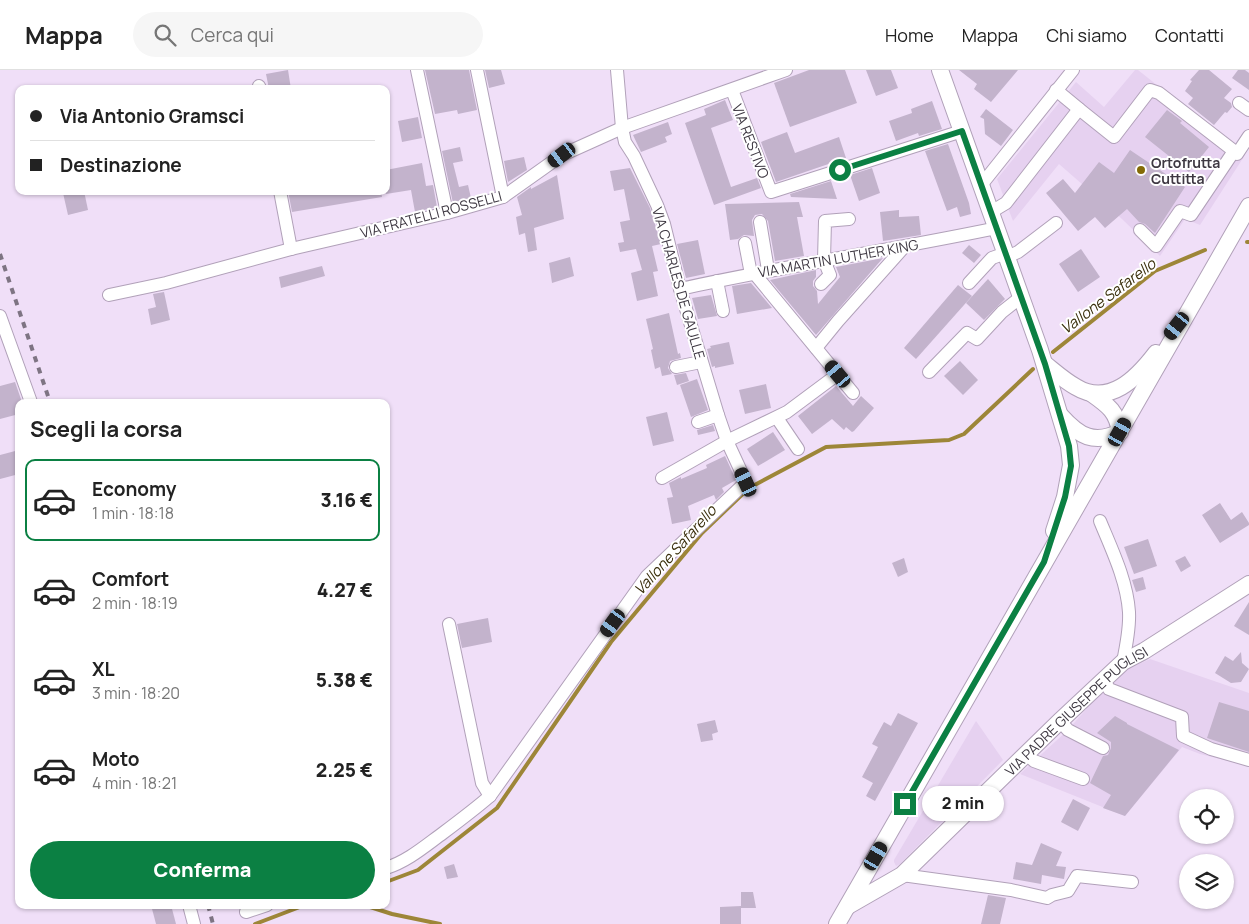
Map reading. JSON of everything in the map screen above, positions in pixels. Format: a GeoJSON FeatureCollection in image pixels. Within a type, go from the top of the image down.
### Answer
{"type":"FeatureCollection","features":[{"type":"Feature","properties":{"kind":"main road"},"geometry":{"type":"LineString","coordinates":[[942,71],[1045,364],[1069,446],[1071,466],[1065,497],[1044,562]]}},
{"type":"Feature","properties":{"kind":"main road"},"geometry":{"type":"LineString","coordinates":[[837,924],[1249,206]]}},
{"type":"Feature","properties":{"kind":"main road"},"geometry":{"type":"LineString","coordinates":[[1092,394],[1122,387],[1134,379],[1187,312]]}},
{"type":"Feature","properties":{"kind":"main road"},"geometry":{"type":"LineString","coordinates":[[1045,364],[1076,388],[1092,394],[1113,411],[1118,419],[1120,432]]}},
{"type":"Feature","properties":{"kind":"main road"},"geometry":{"type":"LineString","coordinates":[[1059,413],[1073,429],[1084,435],[1098,439],[1110,437],[1120,432]]}},
{"type":"Feature","properties":{"kind":"main road","name":"VIA PADRE GIUSEPPE PUGLISI"},"geometry":{"type":"LineString","coordinates":[[846,907],[902,875],[1060,720],[1123,662],[1144,651],[1249,584]]}},
{"type":"Feature","properties":{"kind":"street"},"geometry":{"type":"LineString","coordinates":[[417,70],[447,212]]}},
{"type":"Feature","properties":{"kind":"street"},"geometry":{"type":"LineString","coordinates":[[477,70],[503,197]]}},
{"type":"Feature","properties":{"kind":"street","name":"VIA CHARLES DE GAULLE"},"geometry":{"type":"LineString","coordinates":[[490,796],[647,576],[746,482],[718,416],[680,289],[664,224],[634,156],[625,142],[617,70]]}},
{"type":"Feature","properties":{"kind":"street","name":"VIA FRATELLI ROSSELLI"},"geometry":{"type":"LineString","coordinates":[[109,295],[166,283],[291,249],[503,197],[562,155],[622,128],[786,70]]}},
{"type":"Feature","properties":{"kind":"street"},"geometry":{"type":"LineString","coordinates":[[982,184],[1072,70]]}},
{"type":"Feature","properties":{"kind":"street","name":"VIA RESTIVO"},"geometry":{"type":"LineString","coordinates":[[732,90],[770,192],[962,131]]}},
{"type":"Feature","properties":{"kind":"street"},"geometry":{"type":"LineString","coordinates":[[1056,90],[1114,137],[1150,90],[1160,93],[1237,154],[1249,136]]}},
{"type":"Feature","properties":{"kind":"street"},"geometry":{"type":"LineString","coordinates":[[991,212],[1006,203],[1079,109]]}},
{"type":"Feature","properties":{"kind":"street"},"geometry":{"type":"LineString","coordinates":[[1140,230],[1156,246],[1180,211],[1191,215],[1234,152]]}},
{"type":"Feature","properties":{"kind":"street"},"geometry":{"type":"LineString","coordinates":[[281,195],[291,249]]}},
{"type":"Feature","properties":{"kind":"street"},"geometry":{"type":"LineString","coordinates":[[821,284],[830,275],[824,260],[825,221],[849,219]]}},
{"type":"Feature","properties":{"kind":"street"},"geometry":{"type":"LineString","coordinates":[[760,222],[768,270]]}},
{"type":"Feature","properties":{"kind":"street"},"geometry":{"type":"LineString","coordinates":[[969,283],[992,258],[1018,252],[1056,223]]}},
{"type":"Feature","properties":{"kind":"street","name":"VIA MARTIN LUTHER KING"},"geometry":{"type":"LineString","coordinates":[[680,289],[752,273],[904,247],[997,228]]}},
{"type":"Feature","properties":{"kind":"street"},"geometry":{"type":"LineString","coordinates":[[745,243],[752,273],[853,393]]}},
{"type":"Feature","properties":{"kind":"street"},"geometry":{"type":"LineString","coordinates":[[816,348],[904,247]]}},
{"type":"Feature","properties":{"kind":"street"},"geometry":{"type":"LineString","coordinates":[[717,281],[723,311]]}},
{"type":"Feature","properties":{"kind":"street"},"geometry":{"type":"LineString","coordinates":[[928,372],[967,333],[977,339],[1002,312],[1021,296]]}},
{"type":"Feature","properties":{"kind":"street"},"geometry":{"type":"LineString","coordinates":[[0,316],[30,399]]}},
{"type":"Feature","properties":{"kind":"street"},"geometry":{"type":"LineString","coordinates":[[676,367],[701,362]]}},
{"type":"Feature","properties":{"kind":"street"},"geometry":{"type":"LineString","coordinates":[[662,478],[727,441],[788,412],[838,374]]}},
{"type":"Feature","properties":{"kind":"street"},"geometry":{"type":"LineString","coordinates":[[698,422],[718,416]]}},
{"type":"Feature","properties":{"kind":"street"},"geometry":{"type":"LineString","coordinates":[[777,418],[798,449]]}},
{"type":"Feature","properties":{"kind":"street"},"geometry":{"type":"LineString","coordinates":[[1100,521],[1128,596],[1130,615],[1123,662]]}},
{"type":"Feature","properties":{"kind":"street"},"geometry":{"type":"LineString","coordinates":[[390,867],[400,864],[412,856],[490,796],[482,783],[449,624]]}},
{"type":"Feature","properties":{"kind":"street"},"geometry":{"type":"LineString","coordinates":[[1104,680],[1109,689],[1182,717],[1182,736],[1211,749],[1249,760]]}},
{"type":"Feature","properties":{"kind":"street"},"geometry":{"type":"LineString","coordinates":[[1060,720],[1068,730],[1103,748]]}},
{"type":"Feature","properties":{"kind":"street"},"geometry":{"type":"LineString","coordinates":[[1026,754],[1034,761],[1083,780]]}},
{"type":"Feature","properties":{"kind":"street"},"geometry":{"type":"LineString","coordinates":[[902,875],[1012,890],[1047,898],[1068,891],[1077,876],[1132,882]]}},
{"type":"Feature","properties":{"kind":"street"},"geometry":{"type":"LineString","coordinates":[[190,909],[194,924]]}},
{"type":"Feature","properties":{"kind":"street"},"geometry":{"type":"LineString","coordinates":[[246,912],[255,909]]}},
{"type":"Feature","properties":{"kind":"shaded area"},"geometry":{"type":"Polygon","coordinates":[[[1135,70],[1138,70],[1245,155],[1200,225],[1185,219],[1160,256],[1122,219],[1059,164],[1013,221],[997,179],[1076,82],[1104,107],[1135,70]]]}},
{"type":"Feature","properties":{"kind":"shaded area"},"geometry":{"type":"Polygon","coordinates":[[[1150,659],[1249,693],[1249,766],[1200,754],[1182,747],[1125,816],[1020,774],[1068,730],[1096,698],[1109,689],[1124,671],[1150,659]]]}},
{"type":"Feature","properties":{"kind":"shaded area"},"geometry":{"type":"Polygon","coordinates":[[[976,721],[1003,760],[896,866],[894,860],[976,721]]]}},
{"type":"Feature","properties":{"kind":"building"},"geometry":{"type":"Polygon","coordinates":[[[288,70],[290,85],[268,85],[266,74],[288,70]]]}},
{"type":"Feature","properties":{"kind":"building"},"geometry":{"type":"Polygon","coordinates":[[[425,70],[469,70],[477,110],[458,114],[457,110],[435,114],[425,70]]]}},
{"type":"Feature","properties":{"kind":"building"},"geometry":{"type":"Polygon","coordinates":[[[485,70],[501,70],[505,84],[489,88],[485,70]]]}},
{"type":"Feature","properties":{"kind":"building"},"geometry":{"type":"Polygon","coordinates":[[[809,70],[845,70],[857,103],[790,127],[774,83],[809,70]]]}},
{"type":"Feature","properties":{"kind":"building"},"geometry":{"type":"Polygon","coordinates":[[[866,70],[891,70],[898,88],[876,96],[866,70]]]}},
{"type":"Feature","properties":{"kind":"building"},"geometry":{"type":"Polygon","coordinates":[[[959,70],[1018,70],[991,102],[974,89],[977,84],[959,70]]]}},
{"type":"Feature","properties":{"kind":"building"},"geometry":{"type":"Polygon","coordinates":[[[1199,70],[1209,70],[1232,89],[1224,98],[1231,103],[1232,107],[1214,125],[1188,104],[1193,98],[1185,91],[1192,81],[1190,80],[1199,70]]]}},
{"type":"Feature","properties":{"kind":"building"},"geometry":{"type":"Polygon","coordinates":[[[1238,70],[1245,70],[1249,73],[1249,90],[1232,78],[1238,70]]]}},
{"type":"Feature","properties":{"kind":"building"},"geometry":{"type":"Polygon","coordinates":[[[725,100],[733,120],[711,128],[731,187],[757,178],[761,188],[714,205],[685,123],[706,115],[704,109],[725,100]]]}},
{"type":"Feature","properties":{"kind":"building"},"geometry":{"type":"Polygon","coordinates":[[[932,101],[942,129],[919,136],[918,133],[896,141],[889,121],[912,113],[911,109],[932,101]]]}},
{"type":"Feature","properties":{"kind":"building"},"geometry":{"type":"Polygon","coordinates":[[[986,109],[1013,130],[1001,146],[985,134],[984,119],[980,117],[986,109]]]}},
{"type":"Feature","properties":{"kind":"building"},"geometry":{"type":"Polygon","coordinates":[[[1167,110],[1182,121],[1180,123],[1209,147],[1189,172],[1145,137],[1167,110]]]}},
{"type":"Feature","properties":{"kind":"building"},"geometry":{"type":"Polygon","coordinates":[[[418,117],[422,138],[402,142],[398,121],[418,117]]]}},
{"type":"Feature","properties":{"kind":"building"},"geometry":{"type":"Polygon","coordinates":[[[668,122],[672,134],[665,137],[667,142],[641,152],[633,135],[668,122]]]}},
{"type":"Feature","properties":{"kind":"building"},"geometry":{"type":"Polygon","coordinates":[[[787,132],[795,153],[839,137],[846,158],[776,182],[761,142],[787,132]]]}},
{"type":"Feature","properties":{"kind":"building"},"geometry":{"type":"Polygon","coordinates":[[[948,144],[969,203],[971,214],[960,217],[957,207],[947,211],[925,151],[948,144]]]}},
{"type":"Feature","properties":{"kind":"building"},"geometry":{"type":"Polygon","coordinates":[[[460,147],[463,161],[453,163],[459,187],[468,185],[471,198],[453,203],[442,151],[460,147]]]}},
{"type":"Feature","properties":{"kind":"building"},"geometry":{"type":"Polygon","coordinates":[[[1130,150],[1185,187],[1155,233],[1145,224],[1139,222],[1127,209],[1105,228],[1095,217],[1078,231],[1046,193],[1063,179],[1075,193],[1099,162],[1114,173],[1130,150]]]}},
{"type":"Feature","properties":{"kind":"building"},"geometry":{"type":"Polygon","coordinates":[[[524,157],[527,170],[508,182],[504,161],[524,157]]]}},
{"type":"Feature","properties":{"kind":"building"},"geometry":{"type":"Polygon","coordinates":[[[422,163],[426,186],[433,185],[437,207],[415,212],[411,190],[390,193],[390,169],[422,163]]]}},
{"type":"Feature","properties":{"kind":"building"},"geometry":{"type":"Polygon","coordinates":[[[630,168],[650,208],[661,244],[652,246],[658,271],[653,272],[658,296],[637,301],[631,273],[642,270],[636,249],[620,252],[618,243],[624,242],[620,222],[630,220],[624,189],[614,191],[610,171],[630,168]]]}},
{"type":"Feature","properties":{"kind":"building"},"geometry":{"type":"Polygon","coordinates":[[[872,168],[880,193],[859,201],[850,175],[872,168]]]}},
{"type":"Feature","properties":{"kind":"building"},"geometry":{"type":"Polygon","coordinates":[[[557,175],[564,219],[534,228],[537,250],[528,252],[525,233],[519,235],[516,217],[522,215],[517,197],[531,187],[531,189],[557,175]]]}},
{"type":"Feature","properties":{"kind":"building"},"geometry":{"type":"Polygon","coordinates":[[[831,181],[837,199],[791,197],[790,194],[831,181]]]}},
{"type":"Feature","properties":{"kind":"building"},"geometry":{"type":"Polygon","coordinates":[[[63,195],[85,195],[88,210],[68,215],[63,195]]]}},
{"type":"Feature","properties":{"kind":"building"},"geometry":{"type":"Polygon","coordinates":[[[289,195],[382,195],[382,197],[292,212],[289,195]]]}},
{"type":"Feature","properties":{"kind":"building"},"geometry":{"type":"Polygon","coordinates":[[[799,202],[803,217],[797,217],[804,256],[775,261],[768,221],[762,214],[755,215],[752,220],[754,236],[744,235],[738,239],[730,240],[725,204],[799,202]]]}},
{"type":"Feature","properties":{"kind":"building"},"geometry":{"type":"Polygon","coordinates":[[[899,210],[899,217],[919,216],[921,235],[883,241],[880,212],[899,210]]]}},
{"type":"Feature","properties":{"kind":"building"},"geometry":{"type":"Polygon","coordinates":[[[698,240],[705,274],[686,278],[677,244],[698,240]]]}},
{"type":"Feature","properties":{"kind":"building"},"geometry":{"type":"Polygon","coordinates":[[[969,245],[981,255],[974,263],[962,253],[969,245]]]}},
{"type":"Feature","properties":{"kind":"building"},"geometry":{"type":"Polygon","coordinates":[[[1081,249],[1100,277],[1078,292],[1059,264],[1081,249]]]}},
{"type":"Feature","properties":{"kind":"building"},"geometry":{"type":"Polygon","coordinates":[[[570,257],[574,276],[552,283],[549,263],[570,257]]]}},
{"type":"Feature","properties":{"kind":"building"},"geometry":{"type":"Polygon","coordinates":[[[883,258],[816,335],[770,280],[816,270],[813,286],[817,291],[818,304],[840,277],[836,267],[883,258]]]}},
{"type":"Feature","properties":{"kind":"building"},"geometry":{"type":"Polygon","coordinates":[[[322,266],[325,276],[281,288],[279,277],[322,266]]]}},
{"type":"Feature","properties":{"kind":"building"},"geometry":{"type":"Polygon","coordinates":[[[988,279],[1005,299],[984,320],[966,303],[988,279]]]}},
{"type":"Feature","properties":{"kind":"building"},"geometry":{"type":"Polygon","coordinates":[[[751,283],[772,308],[737,314],[732,286],[751,283]]]}},
{"type":"Feature","properties":{"kind":"building"},"geometry":{"type":"Polygon","coordinates":[[[958,285],[972,296],[916,359],[904,348],[958,285]]]}},
{"type":"Feature","properties":{"kind":"building"},"geometry":{"type":"Polygon","coordinates":[[[164,292],[170,320],[151,325],[148,309],[156,307],[153,294],[164,292]]]}},
{"type":"Feature","properties":{"kind":"building"},"geometry":{"type":"Polygon","coordinates":[[[711,295],[717,316],[698,319],[692,298],[711,295]]]}},
{"type":"Feature","properties":{"kind":"building"},"geometry":{"type":"Polygon","coordinates":[[[669,313],[678,354],[680,353],[681,358],[670,361],[668,368],[672,374],[662,376],[660,367],[655,369],[651,350],[653,349],[646,319],[669,313]]]}},
{"type":"Feature","properties":{"kind":"building"},"geometry":{"type":"Polygon","coordinates":[[[729,342],[734,364],[712,367],[707,349],[711,348],[710,346],[729,342]]]}},
{"type":"Feature","properties":{"kind":"building"},"geometry":{"type":"Polygon","coordinates":[[[960,361],[978,380],[963,395],[944,376],[960,361]]]}},
{"type":"Feature","properties":{"kind":"building"},"geometry":{"type":"Polygon","coordinates":[[[686,373],[689,381],[677,385],[674,375],[686,373]]]}},
{"type":"Feature","properties":{"kind":"building"},"geometry":{"type":"Polygon","coordinates":[[[697,379],[708,410],[691,417],[680,385],[697,379]]]}},
{"type":"Feature","properties":{"kind":"building"},"geometry":{"type":"Polygon","coordinates":[[[15,382],[21,399],[15,399],[15,415],[0,419],[0,386],[15,382]]]}},
{"type":"Feature","properties":{"kind":"building"},"geometry":{"type":"Polygon","coordinates":[[[766,384],[771,408],[745,414],[739,390],[766,384]]]}},
{"type":"Feature","properties":{"kind":"building"},"geometry":{"type":"Polygon","coordinates":[[[836,386],[853,406],[861,396],[874,408],[852,432],[846,427],[844,430],[832,419],[812,434],[798,416],[836,386]]]}},
{"type":"Feature","properties":{"kind":"building"},"geometry":{"type":"Polygon","coordinates":[[[667,412],[674,441],[653,446],[646,417],[667,412]]]}},
{"type":"Feature","properties":{"kind":"building"},"geometry":{"type":"Polygon","coordinates":[[[713,425],[715,431],[698,435],[697,430],[713,425]]]}},
{"type":"Feature","properties":{"kind":"building"},"geometry":{"type":"Polygon","coordinates":[[[773,432],[785,450],[758,466],[747,449],[773,432]]]}},
{"type":"Feature","properties":{"kind":"building"},"geometry":{"type":"Polygon","coordinates":[[[15,451],[15,475],[0,479],[0,455],[15,451]]]}},
{"type":"Feature","properties":{"kind":"building"},"geometry":{"type":"Polygon","coordinates":[[[725,456],[736,480],[722,488],[724,492],[716,500],[714,495],[688,506],[691,520],[672,524],[667,498],[673,497],[669,483],[707,468],[706,465],[725,456]]]}},
{"type":"Feature","properties":{"kind":"building"},"geometry":{"type":"Polygon","coordinates":[[[1220,503],[1231,520],[1242,512],[1249,525],[1220,543],[1202,515],[1220,503]]]}},
{"type":"Feature","properties":{"kind":"building"},"geometry":{"type":"Polygon","coordinates":[[[1148,539],[1157,566],[1134,574],[1124,547],[1148,539]]]}},
{"type":"Feature","properties":{"kind":"building"},"geometry":{"type":"Polygon","coordinates":[[[1185,556],[1191,566],[1181,572],[1175,561],[1185,556]]]}},
{"type":"Feature","properties":{"kind":"building"},"geometry":{"type":"Polygon","coordinates":[[[904,558],[908,572],[898,577],[892,563],[904,558]]]}},
{"type":"Feature","properties":{"kind":"building"},"geometry":{"type":"Polygon","coordinates":[[[1143,577],[1146,589],[1136,592],[1132,580],[1143,577]]]}},
{"type":"Feature","properties":{"kind":"building"},"geometry":{"type":"Polygon","coordinates":[[[1249,602],[1249,635],[1234,626],[1249,602]]]}},
{"type":"Feature","properties":{"kind":"building"},"geometry":{"type":"Polygon","coordinates":[[[488,618],[492,642],[462,648],[457,624],[488,618]]]}},
{"type":"Feature","properties":{"kind":"building"},"geometry":{"type":"Polygon","coordinates":[[[1241,652],[1242,663],[1249,669],[1241,682],[1231,683],[1215,673],[1225,656],[1233,661],[1241,652]]]}},
{"type":"Feature","properties":{"kind":"building"},"geometry":{"type":"Polygon","coordinates":[[[1219,702],[1249,711],[1249,752],[1207,738],[1219,702]]]}},
{"type":"Feature","properties":{"kind":"building"},"geometry":{"type":"Polygon","coordinates":[[[898,713],[918,723],[875,801],[866,796],[873,783],[862,777],[878,747],[872,744],[884,722],[891,726],[898,713]]]}},
{"type":"Feature","properties":{"kind":"building"},"geometry":{"type":"Polygon","coordinates":[[[1115,716],[1179,750],[1125,816],[1103,808],[1111,795],[1090,783],[1103,756],[1108,755],[1111,748],[1111,742],[1097,733],[1115,716]]]}},
{"type":"Feature","properties":{"kind":"building"},"geometry":{"type":"Polygon","coordinates":[[[715,720],[718,732],[712,734],[713,740],[701,742],[697,724],[715,720]]]}},
{"type":"Feature","properties":{"kind":"building"},"geometry":{"type":"Polygon","coordinates":[[[1073,799],[1090,808],[1078,831],[1061,822],[1073,799]]]}},
{"type":"Feature","properties":{"kind":"building"},"geometry":{"type":"Polygon","coordinates":[[[1041,843],[1062,852],[1056,866],[1066,867],[1064,879],[1042,875],[1041,884],[1013,879],[1016,862],[1032,865],[1041,843]]]}},
{"type":"Feature","properties":{"kind":"building"},"geometry":{"type":"Polygon","coordinates":[[[454,864],[458,877],[447,879],[444,867],[454,864]]]}},
{"type":"Feature","properties":{"kind":"building"},"geometry":{"type":"Polygon","coordinates":[[[741,892],[753,892],[756,908],[741,908],[741,892]]]}},
{"type":"Feature","properties":{"kind":"building"},"geometry":{"type":"Polygon","coordinates":[[[988,895],[1006,898],[1000,924],[981,924],[988,895]]]}},
{"type":"Feature","properties":{"kind":"building"},"geometry":{"type":"Polygon","coordinates":[[[741,906],[741,924],[720,924],[720,907],[741,906]]]}},
{"type":"Feature","properties":{"kind":"building"},"geometry":{"type":"Polygon","coordinates":[[[152,909],[172,909],[176,924],[156,924],[152,909]]]}},
{"type":"Feature","properties":{"kind":"waterway","name":"Vallone Safarello"},"geometry":{"type":"LineString","coordinates":[[1053,352],[1155,271],[1205,250]]}},
{"type":"Feature","properties":{"kind":"waterway","name":"Vallone Safarello"},"geometry":{"type":"LineString","coordinates":[[390,880],[418,870],[497,808],[611,642],[702,533],[749,488],[826,447],[949,440],[964,434],[1033,369]]}},
{"type":"Feature","properties":{"kind":"waterway"},"geometry":{"type":"LineString","coordinates":[[255,924],[294,909]]}},
{"type":"Feature","properties":{"kind":"waterway"},"geometry":{"type":"LineString","coordinates":[[376,909],[440,924]]}},
{"type":"Feature","properties":{"kind":"railway"},"geometry":{"type":"LineString","coordinates":[[0,254],[49,399]]}},
{"type":"Feature","properties":{"kind":"railway"},"geometry":{"type":"LineString","coordinates":[[209,909],[213,924]]}},
{"type":"Feature","properties":{"kind":"place","name":"Ortofrutta Cuttitta"},"geometry":{"type":"Point","coordinates":[1141,170]}},
{"type":"Feature","properties":{"kind":"route"},"geometry":{"type":"LineString","coordinates":[[840,170],[962,131],[1045,364],[1069,446],[1071,466],[1065,497],[1044,562],[905,804]]}}]}
